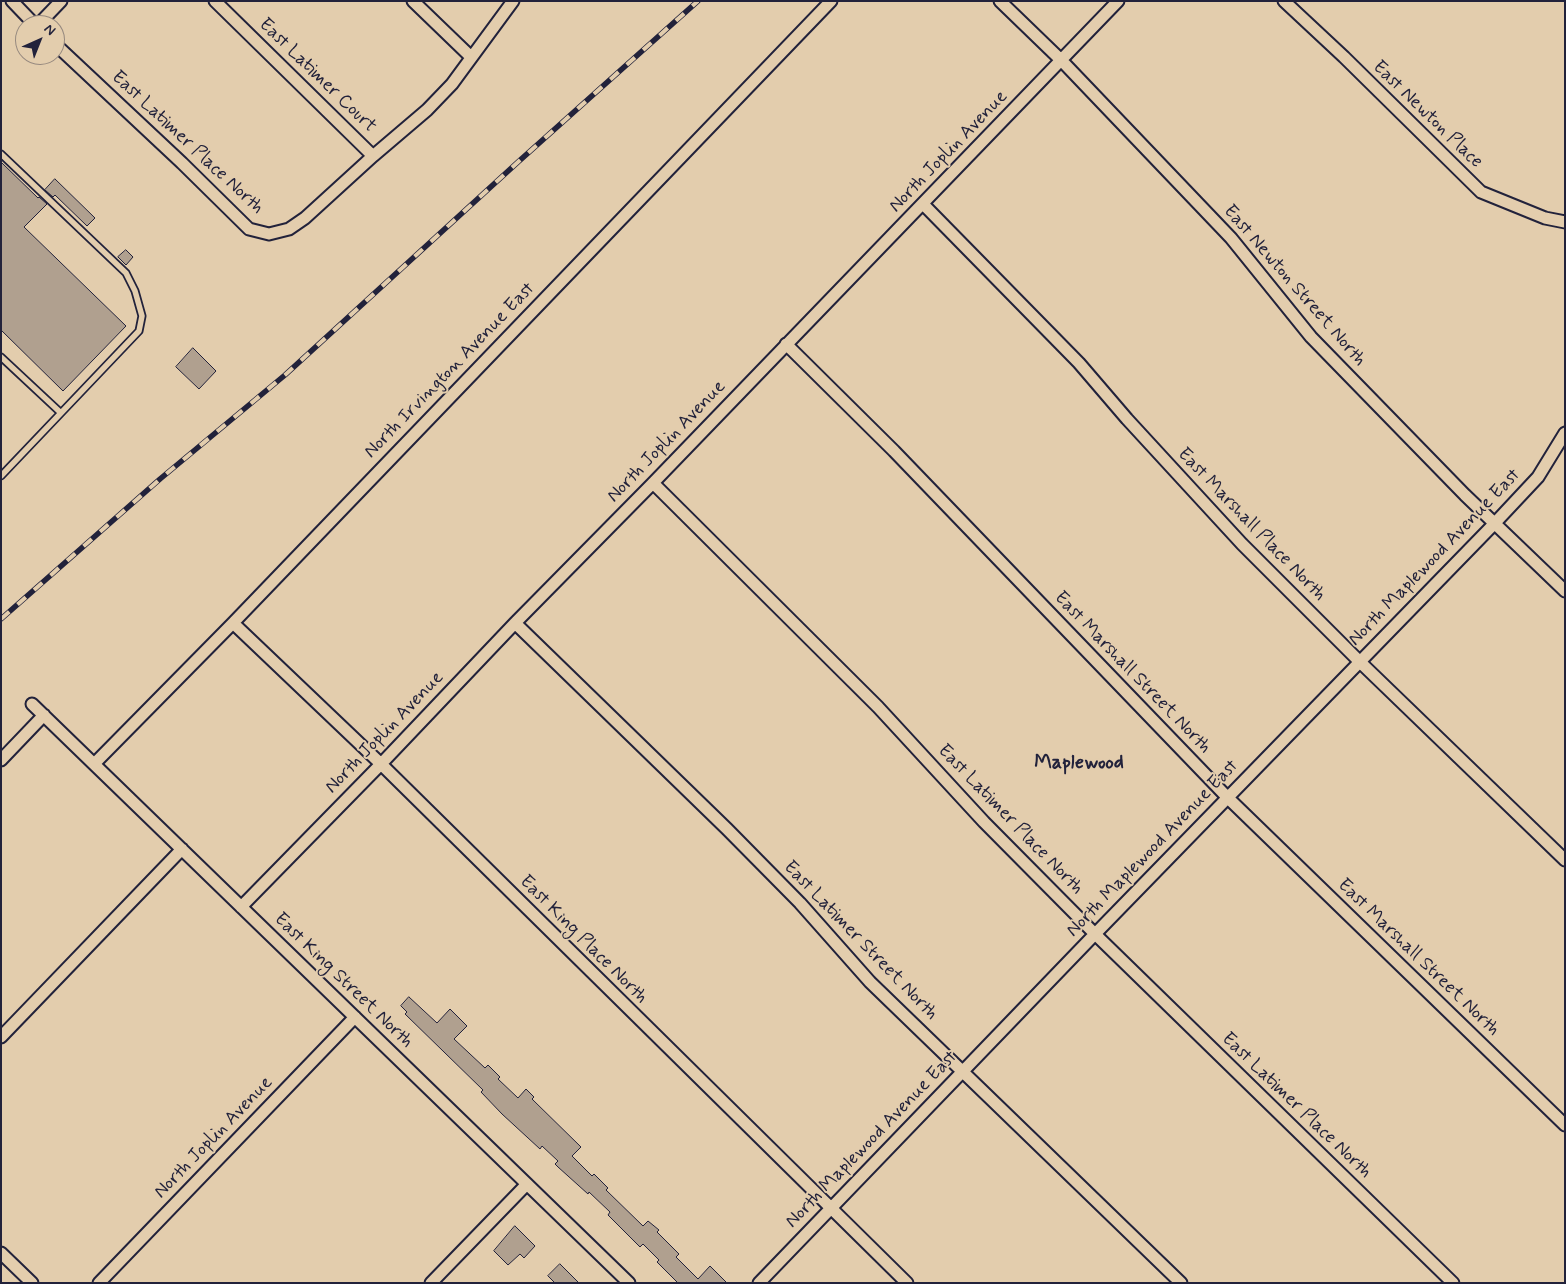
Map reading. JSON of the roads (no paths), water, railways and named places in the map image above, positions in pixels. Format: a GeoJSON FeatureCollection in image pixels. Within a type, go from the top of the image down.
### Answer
{"type":"FeatureCollection","features":[{"type":"Feature","properties":{"kind":"street"},"geometry":{"type":"LineString","coordinates":[[12,1],[26,15]]}},
{"type":"Feature","properties":{"kind":"street"},"geometry":{"type":"LineString","coordinates":[[46,15],[61,1]]}},
{"type":"Feature","properties":{"kind":"street","name":"East Latimer Court"},"geometry":{"type":"LineString","coordinates":[[215,1],[373,156]]}},
{"type":"Feature","properties":{"kind":"street"},"geometry":{"type":"LineString","coordinates":[[413,1],[471,57]]}},
{"type":"Feature","properties":{"kind":"street","name":"East Latimer Place North"},"geometry":{"type":"LineString","coordinates":[[65,53],[249,229],[269,234],[289,229],[305,218],[373,156],[428,110],[452,84],[513,1]]}},
{"type":"Feature","properties":{"kind":"street","name":"North Irvington Avenue East"},"geometry":{"type":"LineString","coordinates":[[94,764],[233,623],[831,1]]}},
{"type":"Feature","properties":{"kind":"street","name":"East Newton Street North"},"geometry":{"type":"LineString","coordinates":[[1000,1],[1062,61],[1231,238],[1311,336],[1494,524],[1565,591]]}},
{"type":"Feature","properties":{"kind":"street","name":"North Joplin Avenue"},"geometry":{"type":"LineString","coordinates":[[241,907],[1118,1]]}},
{"type":"Feature","properties":{"kind":"street","name":"East Newton Place"},"geometry":{"type":"LineString","coordinates":[[1284,1],[1344,57],[1481,192],[1545,218],[1565,222]]}},
{"type":"Feature","properties":{"kind":"street","name":"East Marshall Place North"},"geometry":{"type":"LineString","coordinates":[[923,204],[1079,363],[1127,419],[1242,544],[1360,662],[1565,860]]}},
{"type":"Feature","properties":{"kind":"street","name":"East Marshall Street North"},"geometry":{"type":"LineString","coordinates":[[786,344],[894,451],[1228,798],[1565,1125]]}},
{"type":"Feature","properties":{"kind":"street","name":"North Maplewood Avenue East"},"geometry":{"type":"LineString","coordinates":[[758,1283],[1094,934],[1494,524],[1538,477],[1565,433]]}},
{"type":"Feature","properties":{"kind":"street","name":"East Latimer Place North"},"geometry":{"type":"LineString","coordinates":[[652,483],[878,707],[984,822],[1094,934],[1453,1283]]}},
{"type":"Feature","properties":{"kind":"street","name":"East King Place North"},"geometry":{"type":"LineString","coordinates":[[233,623],[381,764],[907,1283]]}},
{"type":"Feature","properties":{"kind":"street","name":"East Latimer Street North"},"geometry":{"type":"LineString","coordinates":[[515,623],[734,836],[800,903],[870,982],[1181,1283]]}},
{"type":"Feature","properties":{"kind":"street","name":"East King Street North"},"geometry":{"type":"LineString","coordinates":[[32,704],[629,1283]]}},
{"type":"Feature","properties":{"kind":"street"},"geometry":{"type":"LineString","coordinates":[[1,760],[44,715]]}},
{"type":"Feature","properties":{"kind":"street"},"geometry":{"type":"LineString","coordinates":[[1,1037],[182,849]]}},
{"type":"Feature","properties":{"kind":"street","name":"North Joplin Avenue"},"geometry":{"type":"LineString","coordinates":[[99,1283],[355,1018]]}},
{"type":"Feature","properties":{"kind":"street"},"geometry":{"type":"LineString","coordinates":[[431,1283],[527,1184]]}},
{"type":"Feature","properties":{"kind":"street"},"geometry":{"type":"LineString","coordinates":[[1,1253],[32,1283]]}},
{"type":"Feature","properties":{"kind":"lane"},"geometry":{"type":"LineString","coordinates":[[1,154],[126,273],[135,291],[142,316],[139,332],[1,476]]}},
{"type":"Feature","properties":{"kind":"lane"},"geometry":{"type":"LineString","coordinates":[[1,357],[61,414]]}},
{"type":"Feature","properties":{"kind":"railway"},"geometry":{"type":"LineString","coordinates":[[1,619],[160,479],[285,375],[698,1]]}},
{"type":"Feature","properties":{"kind":"district","name":"Maplewood"},"geometry":{"type":"Point","coordinates":[1079,764]}}]}
